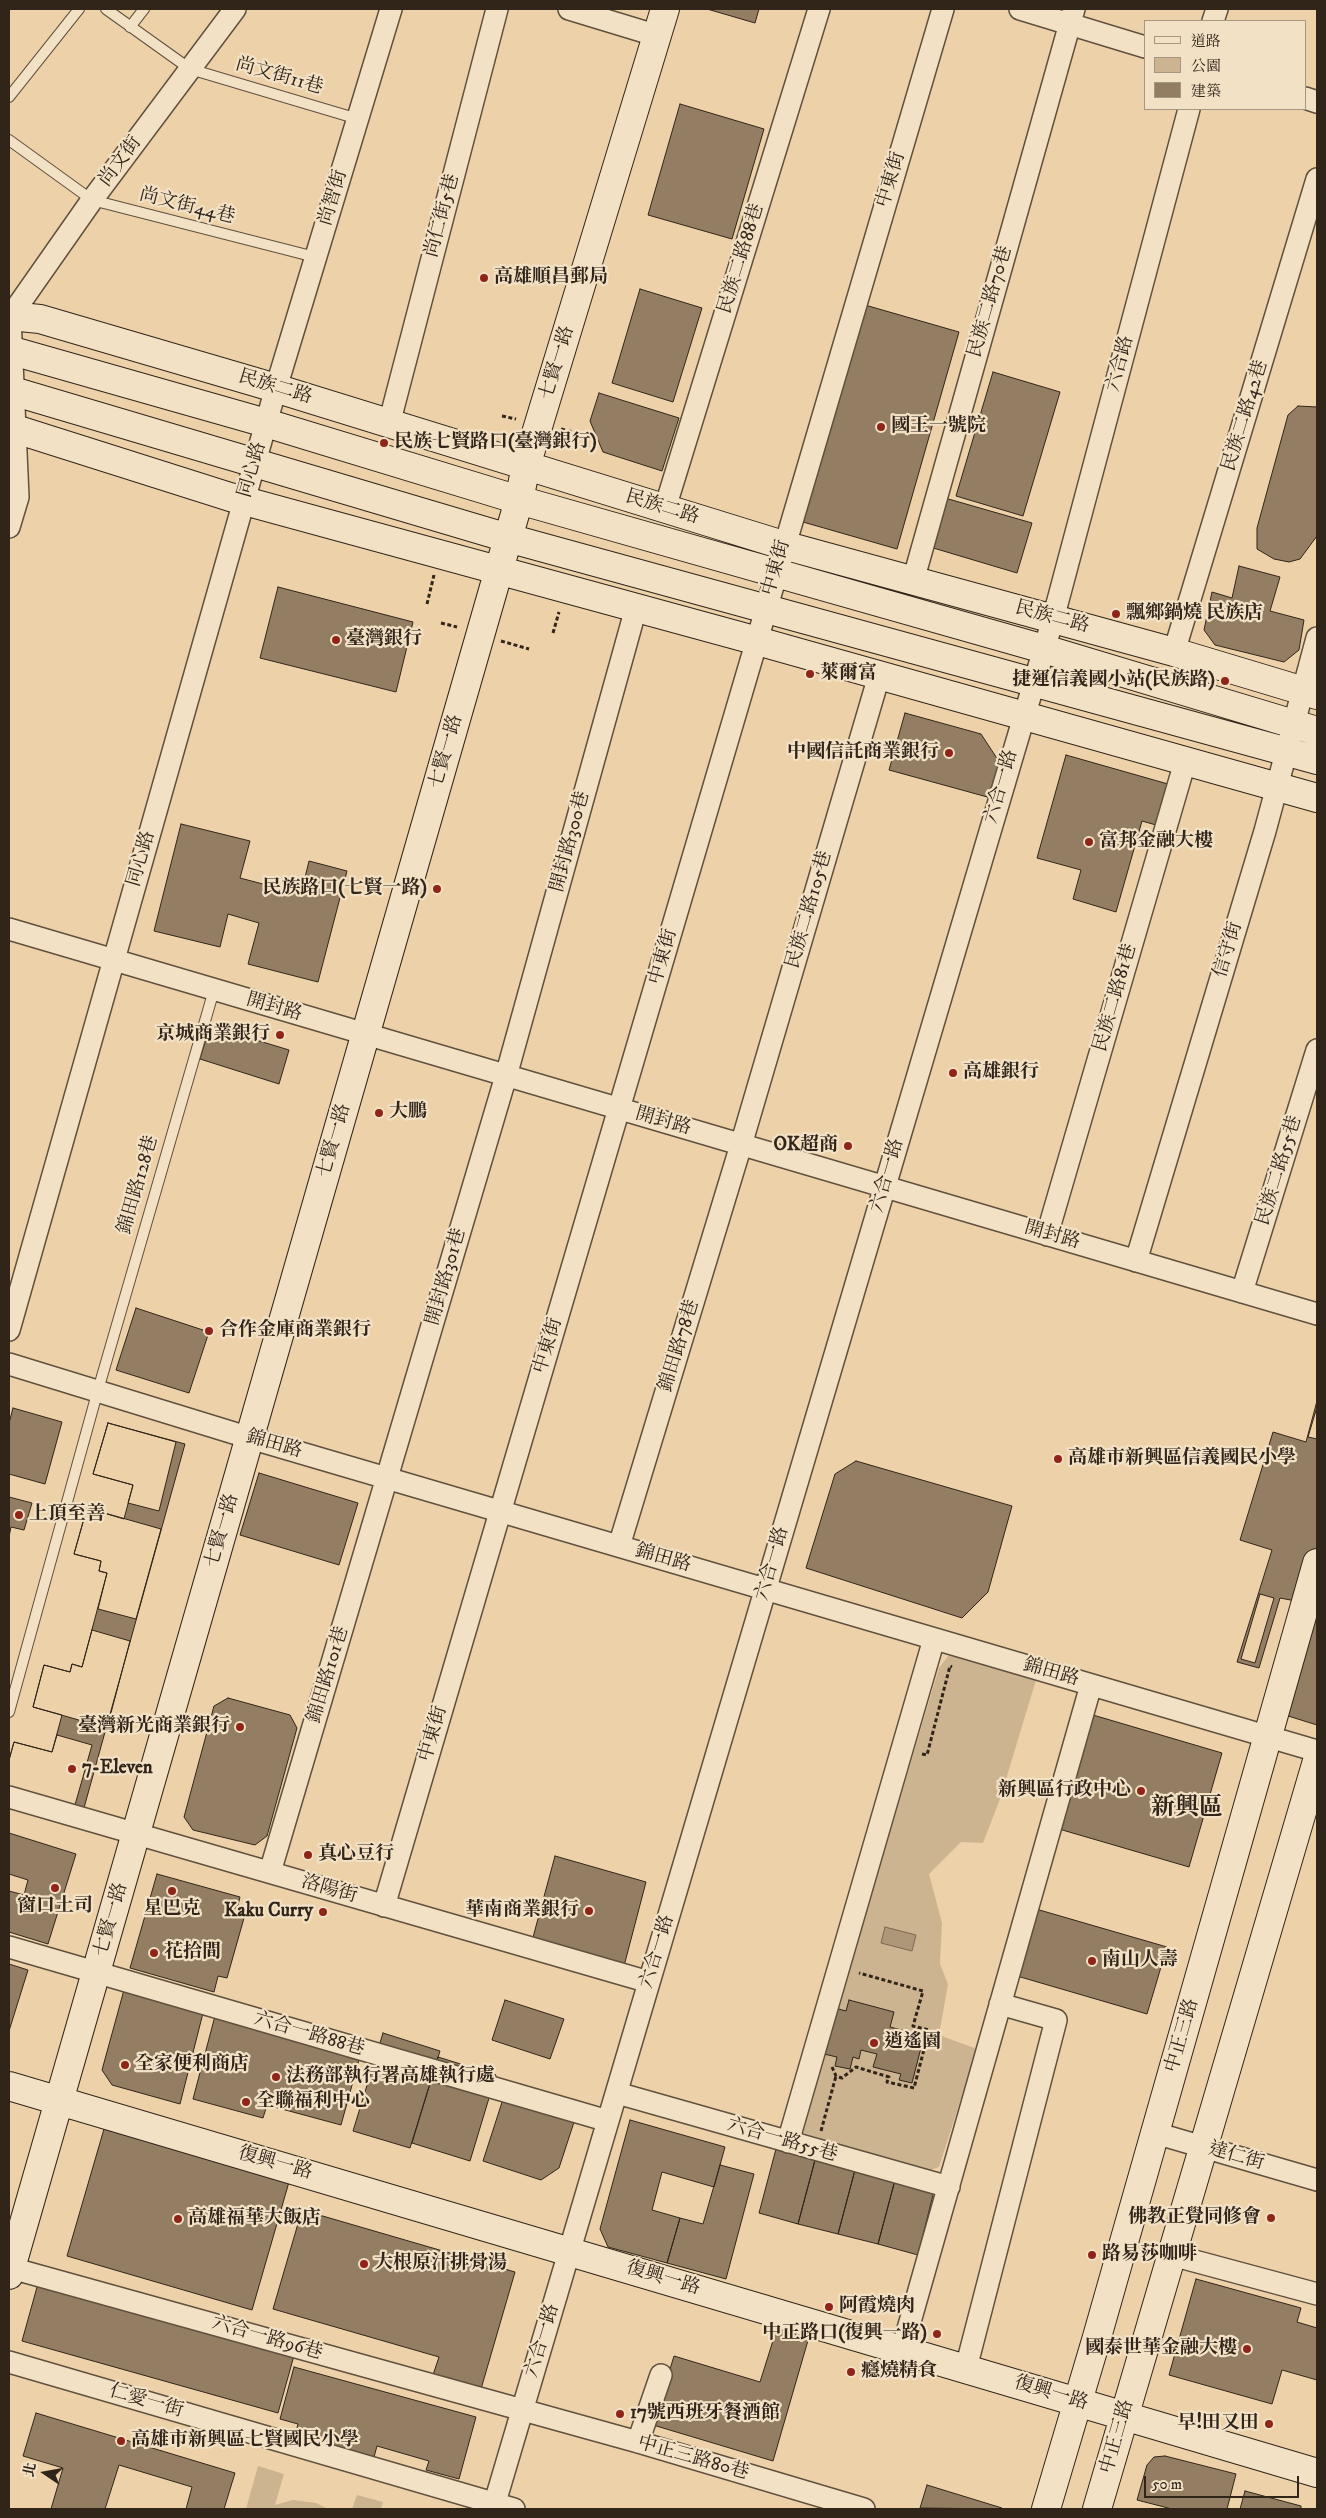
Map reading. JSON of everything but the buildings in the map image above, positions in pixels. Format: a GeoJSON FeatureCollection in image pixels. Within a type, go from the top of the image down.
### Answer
{"type":"FeatureCollection","features":[{"type":"Feature","properties":{"kind":"street","name":"尚文街"},"geometry":{"type":"LineString","coordinates":[[9,316],[92,200],[235,9]]}},
{"type":"Feature","properties":{"kind":"street","name":"尚智街"},"geometry":{"type":"LineString","coordinates":[[276,388],[391,9]]}},
{"type":"Feature","properties":{"kind":"street","name":"尚仁街5巷"},"geometry":{"type":"LineString","coordinates":[[390,424],[497,9]]}},
{"type":"Feature","properties":{"kind":"street"},"geometry":{"type":"LineString","coordinates":[[569,9],[658,36]]}},
{"type":"Feature","properties":{"kind":"street","name":"七賢一路"},"geometry":{"type":"LineString","coordinates":[[10,2272],[519,500],[526,466],[665,9]]}},
{"type":"Feature","properties":{"kind":"street","name":"民族二路88巷"},"geometry":{"type":"LineString","coordinates":[[665,508],[819,9]]}},
{"type":"Feature","properties":{"kind":"street","name":"中東街"},"geometry":{"type":"LineString","coordinates":[[384,1906],[499,1511],[620,1109],[775,572],[943,9]]}},
{"type":"Feature","properties":{"kind":"street"},"geometry":{"type":"LineString","coordinates":[[1020,9],[1072,16],[1144,47]]}},
{"type":"Feature","properties":{"kind":"street","name":"民族二路70巷"},"geometry":{"type":"LineString","coordinates":[[913,580],[1072,16]]}},
{"type":"Feature","properties":{"kind":"street","name":"六合路"},"geometry":{"type":"LineString","coordinates":[[1053,619],[1189,110]]}},
{"type":"Feature","properties":{"kind":"street","name":"民族二路42巷"},"geometry":{"type":"LineString","coordinates":[[1174,652],[1317,179]]}},
{"type":"Feature","properties":{"kind":"street","name":"民族二路"},"geometry":{"type":"LineString","coordinates":[[9,316],[40,319],[276,388],[783,545],[1174,652],[1310,693]]}},
{"type":"Feature","properties":{"kind":"street"},"geometry":{"type":"LineString","coordinates":[[9,316],[11,428],[18,497],[9,528]]}},
{"type":"Feature","properties":{"kind":"street","name":"民族二路"},"geometry":{"type":"LineString","coordinates":[[10,350],[266,423],[519,500],[1044,649],[1306,728]]}},
{"type":"Feature","properties":{"kind":"street","name":"同心路"},"geometry":{"type":"LineString","coordinates":[[9,1330],[276,388]]}},
{"type":"Feature","properties":{"kind":"street"},"geometry":{"type":"LineString","coordinates":[[10,390],[508,538],[1317,760]]}},
{"type":"Feature","properties":{"kind":"street"},"geometry":{"type":"LineString","coordinates":[[11,428],[244,501],[756,641],[1317,798]]}},
{"type":"Feature","properties":{"kind":"street","name":"開封路300巷"},"geometry":{"type":"LineString","coordinates":[[506,1076],[636,608]]}},
{"type":"Feature","properties":{"kind":"street","name":"六合一路"},"geometry":{"type":"LineString","coordinates":[[501,2507],[523,2410],[1053,619]]}},
{"type":"Feature","properties":{"kind":"street","name":"信守街"},"geometry":{"type":"LineString","coordinates":[[1136,1261],[1277,788],[1286,752],[1306,728],[1317,638]]}},
{"type":"Feature","properties":{"kind":"street","name":"民族二路105巷"},"geometry":{"type":"LineString","coordinates":[[741,1145],[879,676]]}},
{"type":"Feature","properties":{"kind":"street","name":"民族二路81巷"},"geometry":{"type":"LineString","coordinates":[[1047,1234],[1185,762]]}},
{"type":"Feature","properties":{"kind":"street","name":"開封路"},"geometry":{"type":"LineString","coordinates":[[10,933],[114,960],[1317,1314]]}},
{"type":"Feature","properties":{"kind":"street","name":"民族二路55巷"},"geometry":{"type":"LineString","coordinates":[[1242,1292],[1317,1050]]}},
{"type":"Feature","properties":{"kind":"street","name":"開封路301巷"},"geometry":{"type":"LineString","coordinates":[[388,1478],[506,1076]]}},
{"type":"Feature","properties":{"kind":"street","name":"錦田路78巷"},"geometry":{"type":"LineString","coordinates":[[619,1546],[741,1145]]}},
{"type":"Feature","properties":{"kind":"street","name":"錦田路"},"geometry":{"type":"LineString","coordinates":[[9,1364],[250,1438],[1317,1751]]}},
{"type":"Feature","properties":{"kind":"street","name":"錦田路101巷"},"geometry":{"type":"LineString","coordinates":[[270,1872],[388,1478]]}},
{"type":"Feature","properties":{"kind":"street","name":"中正三路"},"geometry":{"type":"LineString","coordinates":[[1046,2509],[1079,2402],[1317,1563]]}},
{"type":"Feature","properties":{"kind":"street"},"geometry":{"type":"LineString","coordinates":[[788,2142],[934,1639]]}},
{"type":"Feature","properties":{"kind":"street"},"geometry":{"type":"LineString","coordinates":[[902,2350],[1090,1685]]}},
{"type":"Feature","properties":{"kind":"street","name":"中正三路"},"geometry":{"type":"LineString","coordinates":[[1097,2509],[1317,1760]]}},
{"type":"Feature","properties":{"kind":"street","name":"洛陽街"},"geometry":{"type":"LineString","coordinates":[[9,1797],[649,1982]]}},
{"type":"Feature","properties":{"kind":"street","name":"六合一路88巷"},"geometry":{"type":"LineString","coordinates":[[9,1947],[96,1974],[608,2122]]}},
{"type":"Feature","properties":{"kind":"street"},"geometry":{"type":"LineString","coordinates":[[966,2368],[1056,2020],[1000,2004]]}},
{"type":"Feature","properties":{"kind":"street","name":"復興一路"},"geometry":{"type":"LineString","coordinates":[[9,2086],[1317,2473]]}},
{"type":"Feature","properties":{"kind":"street","name":"六合一路55巷"},"geometry":{"type":"LineString","coordinates":[[617,2093],[948,2187]]}},
{"type":"Feature","properties":{"kind":"street","name":"達仁街"},"geometry":{"type":"LineString","coordinates":[[1155,2133],[1317,2180]]}},
{"type":"Feature","properties":{"kind":"street"},"geometry":{"type":"LineString","coordinates":[[1172,2255],[1317,2294]]}},
{"type":"Feature","properties":{"kind":"street","name":"六合一路96巷"},"geometry":{"type":"LineString","coordinates":[[10,2272],[523,2410]]}},
{"type":"Feature","properties":{"kind":"street","name":"仁愛一街"},"geometry":{"type":"LineString","coordinates":[[9,2362],[501,2507]]}},
{"type":"Feature","properties":{"kind":"street"},"geometry":{"type":"LineString","coordinates":[[638,2442],[661,2375]]}},
{"type":"Feature","properties":{"kind":"street","name":"中正三路80巷"},"geometry":{"type":"LineString","coordinates":[[523,2410],[864,2509]]}},
{"type":"Feature","properties":{"kind":"lane"},"geometry":{"type":"LineString","coordinates":[[9,97],[79,9]]}},
{"type":"Feature","properties":{"kind":"lane","name":"尚文街11巷"},"geometry":{"type":"LineString","coordinates":[[106,9],[190,69],[358,119]]}},
{"type":"Feature","properties":{"kind":"lane"},"geometry":{"type":"LineString","coordinates":[[130,27],[144,9]]}},
{"type":"Feature","properties":{"kind":"lane","name":"尚文街44巷"},"geometry":{"type":"LineString","coordinates":[[9,140],[92,200],[316,258]]}},
{"type":"Feature","properties":{"kind":"lane","name":"錦田路128巷"},"geometry":{"type":"LineString","coordinates":[[9,1712],[98,1390],[214,990]]}},
{"type":"Feature","properties":{"kind":"path"},"geometry":{"type":"LineString","coordinates":[[917,1753],[927,1755],[950,1666],[959,1669]]}},
{"type":"Feature","properties":{"kind":"path"},"geometry":{"type":"LineString","coordinates":[[836,2076],[842,2078],[856,2067],[889,2077],[887,2082],[914,2088],[929,2030],[913,2026],[924,1991],[857,1972],[860,1963]]}},
{"type":"Feature","properties":{"kind":"path"},"geometry":{"type":"LineString","coordinates":[[816,2150],[836,2076],[832,2064]]}},
{"type":"Feature","properties":{"kind":"green space","name":"逍遙園"},"geometry":{"type":"Polygon","coordinates":[[[949,1655],[1036,1680],[1000,1799],[983,1843],[961,1842],[929,1874],[942,1923],[940,1964],[948,1984],[939,2035],[977,2049],[939,2167],[928,2171],[800,2132],[939,1668],[949,1655]]]}},
{"type":"Feature","properties":{"kind":"green space"},"geometry":{"type":"Polygon","coordinates":[[[258,2466],[284,2474],[275,2505],[293,2500],[316,2503],[328,2509],[246,2509],[258,2466]]]}},
{"type":"Feature","properties":{"kind":"green space"},"geometry":{"type":"Polygon","coordinates":[[[357,2495],[383,2502],[381,2509],[352,2509],[357,2495]]]}},
{"type":"Feature","properties":{"kind":"shaded area"},"geometry":{"type":"Polygon","coordinates":[[[885,1927],[916,1935],[912,1951],[881,1943],[885,1927]]]}},
{"type":"Feature","properties":{"kind":"place","name":"高雄順昌郵局"},"geometry":{"type":"Point","coordinates":[484,278]}},
{"type":"Feature","properties":{"kind":"place","name":"國王一號院"},"geometry":{"type":"Point","coordinates":[881,427]}},
{"type":"Feature","properties":{"kind":"place","name":"民族七賢路口(臺灣銀行)"},"geometry":{"type":"Point","coordinates":[384,443]}},
{"type":"Feature","properties":{"kind":"place","name":"飄鄉鍋燒 民族店"},"geometry":{"type":"Point","coordinates":[1116,614]}},
{"type":"Feature","properties":{"kind":"place","name":"臺灣銀行"},"geometry":{"type":"Point","coordinates":[336,640]}},
{"type":"Feature","properties":{"kind":"place","name":"萊爾富"},"geometry":{"type":"Point","coordinates":[810,674]}},
{"type":"Feature","properties":{"kind":"place","name":"捷運信義國小站(民族路)"},"geometry":{"type":"Point","coordinates":[1225,681]}},
{"type":"Feature","properties":{"kind":"place","name":"中國信託商業銀行"},"geometry":{"type":"Point","coordinates":[949,753]}},
{"type":"Feature","properties":{"kind":"place","name":"富邦金融大樓"},"geometry":{"type":"Point","coordinates":[1089,842]}},
{"type":"Feature","properties":{"kind":"place","name":"民族路口(七賢一路)"},"geometry":{"type":"Point","coordinates":[437,889]}},
{"type":"Feature","properties":{"kind":"place","name":"京城商業銀行"},"geometry":{"type":"Point","coordinates":[280,1035]}},
{"type":"Feature","properties":{"kind":"place","name":"高雄銀行"},"geometry":{"type":"Point","coordinates":[953,1073]}},
{"type":"Feature","properties":{"kind":"place","name":"大鵬"},"geometry":{"type":"Point","coordinates":[379,1113]}},
{"type":"Feature","properties":{"kind":"place","name":"OK超商"},"geometry":{"type":"Point","coordinates":[848,1146]}},
{"type":"Feature","properties":{"kind":"place","name":"合作金庫商業銀行"},"geometry":{"type":"Point","coordinates":[209,1331]}},
{"type":"Feature","properties":{"kind":"place","name":"高雄市新興區信義國民小學"},"geometry":{"type":"Point","coordinates":[1058,1459]}},
{"type":"Feature","properties":{"kind":"place","name":"上頂至善"},"geometry":{"type":"Point","coordinates":[19,1515]}},
{"type":"Feature","properties":{"kind":"place","name":"臺灣新光商業銀行"},"geometry":{"type":"Point","coordinates":[240,1727]}},
{"type":"Feature","properties":{"kind":"place","name":"7-Eleven"},"geometry":{"type":"Point","coordinates":[72,1769]}},
{"type":"Feature","properties":{"kind":"place","name":"新興區行政中心"},"geometry":{"type":"Point","coordinates":[1141,1791]}},
{"type":"Feature","properties":{"kind":"place","name":"真心豆行"},"geometry":{"type":"Point","coordinates":[308,1855]}},
{"type":"Feature","properties":{"kind":"place","name":"窗口土司"},"geometry":{"type":"Point","coordinates":[55,1888]}},
{"type":"Feature","properties":{"kind":"place","name":"星巴克"},"geometry":{"type":"Point","coordinates":[172,1891]}},
{"type":"Feature","properties":{"kind":"place","name":"華南商業銀行"},"geometry":{"type":"Point","coordinates":[589,1911]}},
{"type":"Feature","properties":{"kind":"place","name":"Kaku Curry"},"geometry":{"type":"Point","coordinates":[323,1912]}},
{"type":"Feature","properties":{"kind":"place","name":"花拾間"},"geometry":{"type":"Point","coordinates":[154,1953]}},
{"type":"Feature","properties":{"kind":"place","name":"南山人壽"},"geometry":{"type":"Point","coordinates":[1092,1961]}},
{"type":"Feature","properties":{"kind":"place","name":"逍遙園"},"geometry":{"type":"Point","coordinates":[874,2043]}},
{"type":"Feature","properties":{"kind":"place","name":"全家便利商店"},"geometry":{"type":"Point","coordinates":[125,2065]}},
{"type":"Feature","properties":{"kind":"place","name":"法務部執行署高雄執行處"},"geometry":{"type":"Point","coordinates":[276,2077]}},
{"type":"Feature","properties":{"kind":"place","name":"全聯福利中心"},"geometry":{"type":"Point","coordinates":[246,2102]}},
{"type":"Feature","properties":{"kind":"place","name":"佛教正覺同修會"},"geometry":{"type":"Point","coordinates":[1271,2218]}},
{"type":"Feature","properties":{"kind":"place","name":"高雄福華大飯店"},"geometry":{"type":"Point","coordinates":[178,2219]}},
{"type":"Feature","properties":{"kind":"place","name":"路易莎咖啡"},"geometry":{"type":"Point","coordinates":[1092,2255]}},
{"type":"Feature","properties":{"kind":"place","name":"大根原汁排骨湯"},"geometry":{"type":"Point","coordinates":[364,2264]}},
{"type":"Feature","properties":{"kind":"place","name":"阿霞燒肉"},"geometry":{"type":"Point","coordinates":[829,2307]}},
{"type":"Feature","properties":{"kind":"place","name":"中正路口(復興一路)"},"geometry":{"type":"Point","coordinates":[937,2334]}},
{"type":"Feature","properties":{"kind":"place","name":"國泰世華金融大樓"},"geometry":{"type":"Point","coordinates":[1247,2349]}},
{"type":"Feature","properties":{"kind":"place","name":"癮燒精食"},"geometry":{"type":"Point","coordinates":[851,2372]}},
{"type":"Feature","properties":{"kind":"place","name":"17號西班牙餐酒館"},"geometry":{"type":"Point","coordinates":[620,2414]}},
{"type":"Feature","properties":{"kind":"place","name":"早!田又田"},"geometry":{"type":"Point","coordinates":[1269,2424]}},
{"type":"Feature","properties":{"kind":"place","name":"高雄市新興區七賢國民小學"},"geometry":{"type":"Point","coordinates":[121,2441]}},
{"type":"Feature","properties":{"kind":"district","name":"新興區"},"geometry":{"type":"Point","coordinates":[1187,1809]}}]}
